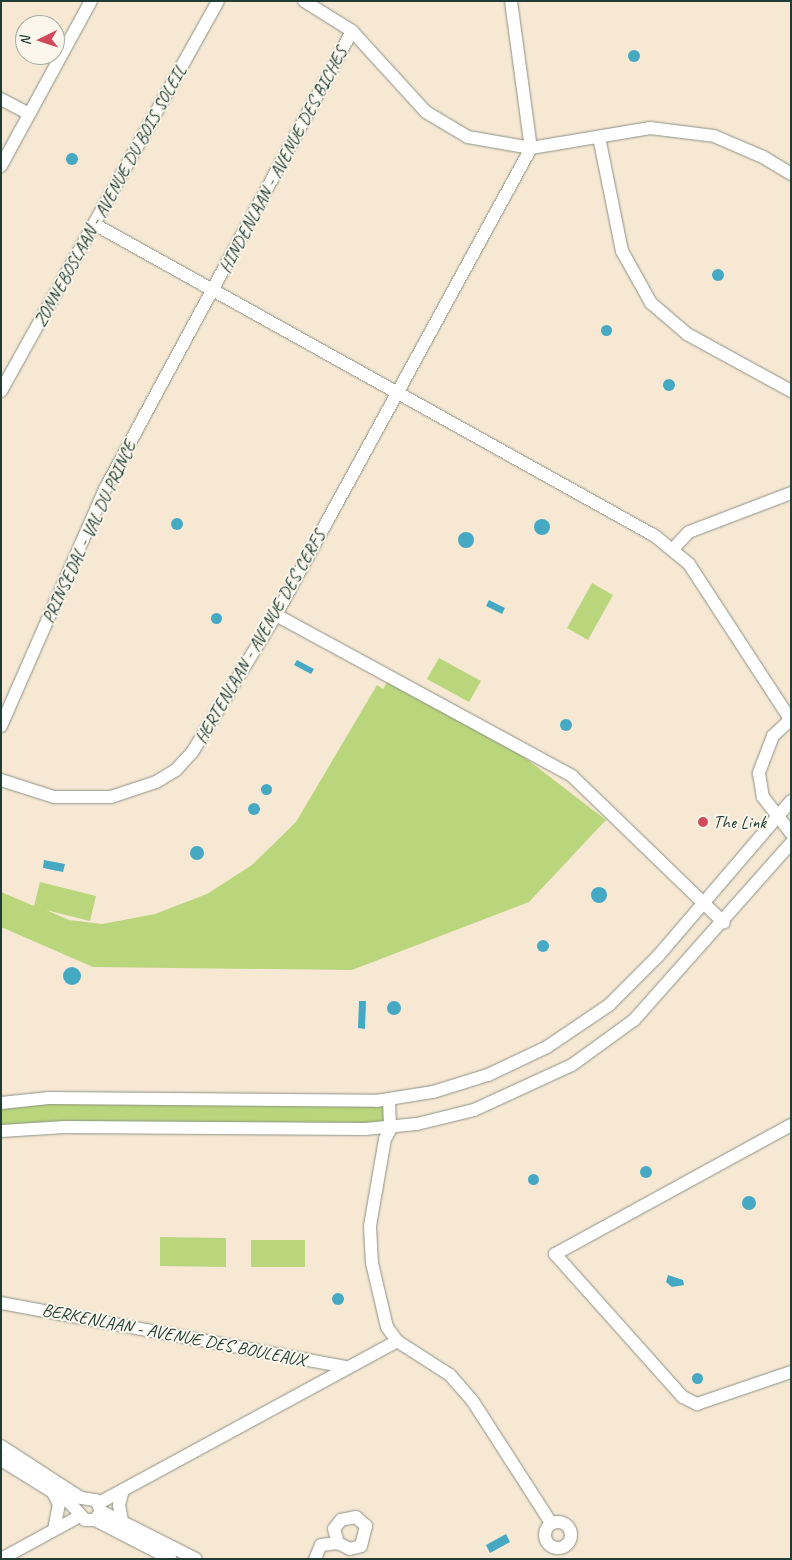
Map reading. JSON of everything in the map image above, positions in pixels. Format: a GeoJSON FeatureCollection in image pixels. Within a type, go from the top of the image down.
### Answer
{"type":"FeatureCollection","features":[{"type":"Feature","properties":{"kind":"street"},"geometry":{"type":"LineString","coordinates":[[1,166],[91,1]]}},
{"type":"Feature","properties":{"kind":"street","name":"ZONNEBOSLAAN - AVENUE DU BOIS SOLEIL"},"geometry":{"type":"LineString","coordinates":[[1,391],[218,1]]}},
{"type":"Feature","properties":{"kind":"street"},"geometry":{"type":"LineString","coordinates":[[304,1],[352,31],[417,105],[438,121],[483,142],[531,148],[650,128],[714,136],[763,157],[791,174]]}},
{"type":"Feature","properties":{"kind":"street"},"geometry":{"type":"LineString","coordinates":[[511,1],[531,148]]}},
{"type":"Feature","properties":{"kind":"street","name":"HINDENLAAN - AVENUE DES BICHES"},"geometry":{"type":"LineString","coordinates":[[213,289],[352,31]]}},
{"type":"Feature","properties":{"kind":"street"},"geometry":{"type":"LineString","coordinates":[[1,99],[29,114]]}},
{"type":"Feature","properties":{"kind":"street"},"geometry":{"type":"LineString","coordinates":[[599,137],[622,251],[651,303],[687,334],[791,391]]}},
{"type":"Feature","properties":{"kind":"street","name":"HERTENLAAN - AVENUE DES CERFS"},"geometry":{"type":"LineString","coordinates":[[1,780],[42,795],[92,799],[130,793],[176,770],[203,739],[276,614],[531,148]]}},
{"type":"Feature","properties":{"kind":"street"},"geometry":{"type":"LineString","coordinates":[[94,224],[398,392],[673,549],[703,584],[790,719],[773,736],[760,773],[762,796],[774,817],[791,833]]}},
{"type":"Feature","properties":{"kind":"street","name":"PRINSEDAL - VAL DU PRINCE"},"geometry":{"type":"LineString","coordinates":[[1,726],[106,486],[213,289]]}},
{"type":"Feature","properties":{"kind":"street"},"geometry":{"type":"LineString","coordinates":[[673,549],[689,532],[791,493]]}},
{"type":"Feature","properties":{"kind":"street"},"geometry":{"type":"LineString","coordinates":[[276,614],[572,776],[724,923]]}},
{"type":"Feature","properties":{"kind":"street"},"geometry":{"type":"LineString","coordinates":[[1,1103],[49,1098],[389,1099],[473,1080],[571,1033],[628,988],[703,904],[774,817],[791,801]]}},
{"type":"Feature","properties":{"kind":"street"},"geometry":{"type":"LineString","coordinates":[[1,1131],[65,1127],[391,1127],[474,1110],[572,1065],[634,1020],[724,923],[791,843]]}},
{"type":"Feature","properties":{"kind":"street"},"geometry":{"type":"LineString","coordinates":[[389,1099],[391,1127],[378,1168],[370,1226],[382,1310],[397,1341],[444,1370],[472,1400],[551,1523]]}},
{"type":"Feature","properties":{"kind":"street"},"geometry":{"type":"LineString","coordinates":[[791,1126],[555,1254],[683,1397],[697,1404],[710,1403],[791,1372]]}},
{"type":"Feature","properties":{"kind":"street","name":"BERKENLAAN - AVENUE DES BOULEAUX"},"geometry":{"type":"LineString","coordinates":[[1,1302],[346,1367]]}},
{"type":"Feature","properties":{"kind":"street"},"geometry":{"type":"LineString","coordinates":[[1,1558],[54,1530],[79,1513],[99,1511],[123,1490],[346,1367],[397,1341]]}},
{"type":"Feature","properties":{"kind":"street"},"geometry":{"type":"LineString","coordinates":[[1,1446],[85,1499],[99,1511],[168,1558]]}},
{"type":"Feature","properties":{"kind":"street"},"geometry":{"type":"LineString","coordinates":[[1,1460],[52,1491],[79,1513]]}},
{"type":"Feature","properties":{"kind":"street"},"geometry":{"type":"LineString","coordinates":[[123,1490],[118,1505],[123,1525]]}},
{"type":"Feature","properties":{"kind":"street"},"geometry":{"type":"LineString","coordinates":[[52,1491],[59,1504],[54,1530]]}},
{"type":"Feature","properties":{"kind":"street"},"geometry":{"type":"LineString","coordinates":[[79,1513],[85,1499]]}},
{"type":"Feature","properties":{"kind":"street"},"geometry":{"type":"LineString","coordinates":[[99,1511],[123,1525],[196,1559]]}},
{"type":"Feature","properties":{"kind":"street"},"geometry":{"type":"LineString","coordinates":[[315,1559],[321,1545],[338,1543]]}},
{"type":"Feature","properties":{"kind":"green space"},"geometry":{"type":"Polygon","coordinates":[[[592,583],[613,595],[588,640],[567,628],[592,583]]]}},
{"type":"Feature","properties":{"kind":"green space"},"geometry":{"type":"Polygon","coordinates":[[[439,658],[481,681],[469,702],[427,679],[439,658]]]}},
{"type":"Feature","properties":{"kind":"green space"},"geometry":{"type":"Polygon","coordinates":[[[388,681],[524,757],[606,820],[529,902],[352,970],[93,967],[1,927],[1,892],[34,906],[40,882],[96,896],[90,921],[46,910],[69,920],[102,924],[155,914],[207,894],[252,865],[296,822],[377,685],[383,689],[388,681]]]}},
{"type":"Feature","properties":{"kind":"green space"},"geometry":{"type":"Polygon","coordinates":[[[18,1104],[384,1104],[385,1123],[1,1128],[1,1106],[18,1104]]]}},
{"type":"Feature","properties":{"kind":"green space"},"geometry":{"type":"Polygon","coordinates":[[[160,1237],[226,1238],[226,1267],[160,1266],[160,1237]]]}},
{"type":"Feature","properties":{"kind":"green space"},"geometry":{"type":"Polygon","coordinates":[[[251,1240],[305,1240],[305,1267],[251,1267],[251,1240]]]}},
{"type":"Feature","properties":{"kind":"water"},"geometry":{"type":"Polygon","coordinates":[[[632,50],[636,50],[640,56],[636,62],[632,62],[628,58],[628,54],[632,50]]]}},
{"type":"Feature","properties":{"kind":"water"},"geometry":{"type":"Polygon","coordinates":[[[70,153],[74,153],[78,159],[74,165],[70,165],[66,161],[66,157],[70,153]]]}},
{"type":"Feature","properties":{"kind":"water"},"geometry":{"type":"Polygon","coordinates":[[[718,269],[724,275],[718,281],[712,275],[718,269]]]}},
{"type":"Feature","properties":{"kind":"water"},"geometry":{"type":"Polygon","coordinates":[[[606,324],[612,330],[606,336],[600,330],[606,324]]]}},
{"type":"Feature","properties":{"kind":"water"},"geometry":{"type":"Polygon","coordinates":[[[667,379],[671,379],[675,385],[671,391],[667,391],[663,387],[663,383],[667,379]]]}},
{"type":"Feature","properties":{"kind":"water"},"geometry":{"type":"Polygon","coordinates":[[[177,518],[183,524],[177,530],[171,524],[177,518]]]}},
{"type":"Feature","properties":{"kind":"water"},"geometry":{"type":"Polygon","coordinates":[[[539,519],[545,519],[550,524],[548,533],[539,535],[534,530],[534,524],[539,519]]]}},
{"type":"Feature","properties":{"kind":"water"},"geometry":{"type":"Polygon","coordinates":[[[466,532],[474,540],[466,548],[458,540],[466,532]]]}},
{"type":"Feature","properties":{"kind":"water"},"geometry":{"type":"Polygon","coordinates":[[[489,600],[505,608],[502,614],[486,606],[489,600]]]}},
{"type":"Feature","properties":{"kind":"water"},"geometry":{"type":"Polygon","coordinates":[[[216,612],[222,618],[216,624],[210,618],[216,612]]]}},
{"type":"Feature","properties":{"kind":"water"},"geometry":{"type":"Polygon","coordinates":[[[297,660],[314,669],[311,674],[294,665],[297,660]]]}},
{"type":"Feature","properties":{"kind":"water"},"geometry":{"type":"Polygon","coordinates":[[[564,719],[568,719],[572,725],[568,731],[564,731],[560,727],[560,723],[564,719]]]}},
{"type":"Feature","properties":{"kind":"water"},"geometry":{"type":"Polygon","coordinates":[[[264,784],[268,784],[271,789],[270,793],[264,794],[261,791],[261,787],[264,784]]]}},
{"type":"Feature","properties":{"kind":"water"},"geometry":{"type":"Polygon","coordinates":[[[254,803],[260,809],[254,815],[248,809],[254,803]]]}},
{"type":"Feature","properties":{"kind":"water"},"geometry":{"type":"Polygon","coordinates":[[[194,846],[200,846],[204,853],[200,860],[194,860],[190,856],[190,850],[194,846]]]}},
{"type":"Feature","properties":{"kind":"water"},"geometry":{"type":"Polygon","coordinates":[[[44,860],[65,864],[63,872],[43,868],[44,860]]]}},
{"type":"Feature","properties":{"kind":"water"},"geometry":{"type":"Polygon","coordinates":[[[599,887],[605,889],[607,895],[605,901],[599,903],[593,901],[591,895],[593,889],[599,887]]]}},
{"type":"Feature","properties":{"kind":"water"},"geometry":{"type":"Polygon","coordinates":[[[541,940],[545,940],[549,946],[545,952],[541,952],[537,948],[537,944],[541,940]]]}},
{"type":"Feature","properties":{"kind":"water"},"geometry":{"type":"Polygon","coordinates":[[[72,967],[78,970],[81,976],[78,982],[72,985],[66,982],[63,976],[66,970],[72,967]]]}},
{"type":"Feature","properties":{"kind":"water"},"geometry":{"type":"Polygon","coordinates":[[[359,1001],[366,1001],[365,1029],[358,1028],[359,1001]]]}},
{"type":"Feature","properties":{"kind":"water"},"geometry":{"type":"Polygon","coordinates":[[[394,1001],[399,1003],[401,1008],[399,1013],[394,1015],[389,1013],[387,1008],[389,1003],[394,1001]]]}},
{"type":"Feature","properties":{"kind":"water"},"geometry":{"type":"Polygon","coordinates":[[[646,1166],[652,1172],[646,1178],[640,1172],[646,1166]]]}},
{"type":"Feature","properties":{"kind":"water"},"geometry":{"type":"Polygon","coordinates":[[[533,1173],[539,1179],[533,1185],[527,1179],[533,1173]]]}},
{"type":"Feature","properties":{"kind":"water"},"geometry":{"type":"Polygon","coordinates":[[[749,1196],[754,1198],[756,1203],[754,1208],[749,1210],[744,1208],[742,1203],[744,1198],[749,1196]]]}},
{"type":"Feature","properties":{"kind":"water"},"geometry":{"type":"Polygon","coordinates":[[[668,1275],[683,1280],[684,1285],[672,1287],[666,1282],[668,1275]]]}},
{"type":"Feature","properties":{"kind":"water"},"geometry":{"type":"Polygon","coordinates":[[[336,1293],[340,1293],[344,1299],[340,1305],[336,1305],[332,1301],[332,1297],[336,1293]]]}},
{"type":"Feature","properties":{"kind":"water"},"geometry":{"type":"Polygon","coordinates":[[[697,1372],[703,1378],[697,1384],[691,1378],[697,1372]]]}},
{"type":"Feature","properties":{"kind":"water"},"geometry":{"type":"Polygon","coordinates":[[[506,1534],[510,1542],[490,1553],[486,1545],[506,1534]]]}},
{"type":"Feature","properties":{"kind":"place","name":"The Link"},"geometry":{"type":"Point","coordinates":[703,822]}}]}
